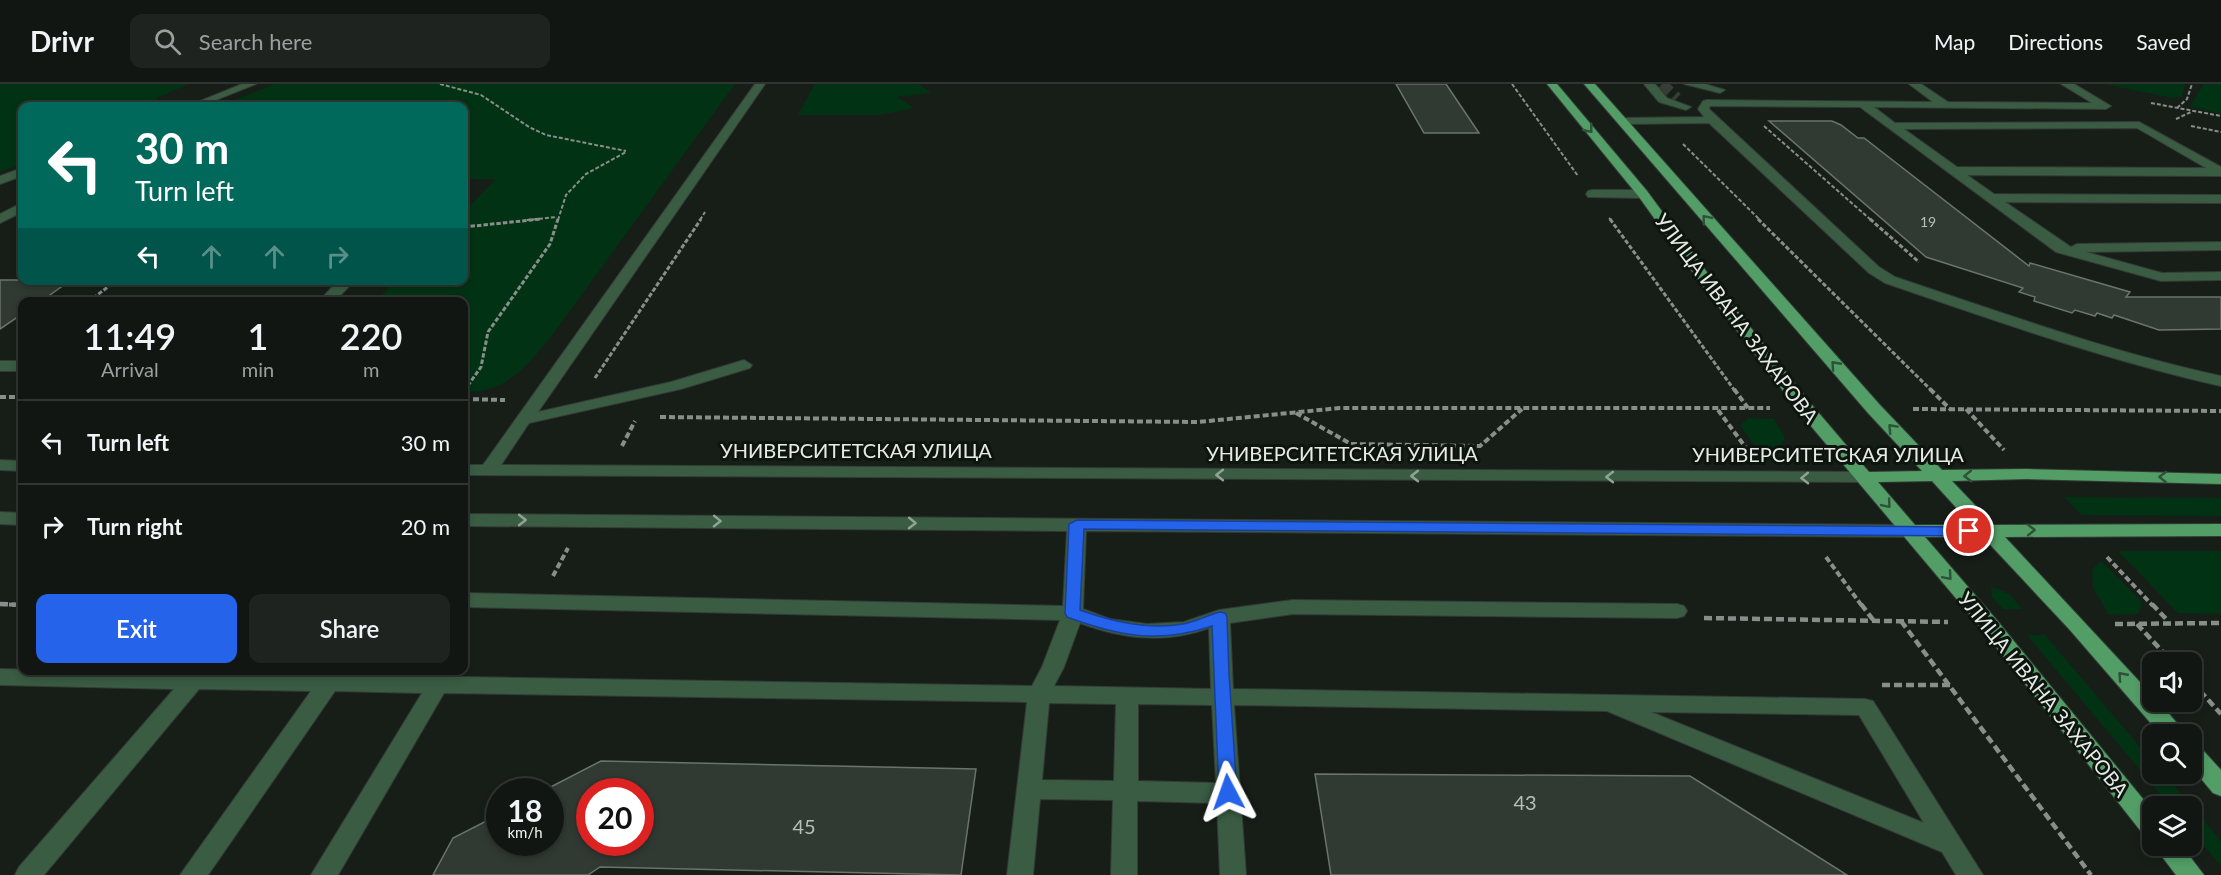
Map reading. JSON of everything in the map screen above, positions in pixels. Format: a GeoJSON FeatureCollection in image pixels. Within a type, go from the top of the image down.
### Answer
{"type":"FeatureCollection","features":[{"type":"Feature","properties":{"kind":"main road","name":"УЛИЦА ИВАНА ЗАХАРОВА"},"geometry":{"type":"LineString","coordinates":[[1552,84],[1643,194],[1704,278],[1806,409],[1988,623],[2142,815]]}},
{"type":"Feature","properties":{"kind":"main road","name":"УЛИЦА ИВАНА ЗАХАРОВА"},"geometry":{"type":"LineString","coordinates":[[1589,84],[1874,409],[2165,724]]}},
{"type":"Feature","properties":{"kind":"main road","name":"УНИВЕРСИТЕТСКАЯ УЛИЦА"},"geometry":{"type":"LineString","coordinates":[[1864,477],[2027,474],[2221,479]]}},
{"type":"Feature","properties":{"kind":"main road"},"geometry":{"type":"LineString","coordinates":[[1909,531],[2221,530]]}},
{"type":"Feature","properties":{"kind":"main road"},"geometry":{"type":"LineString","coordinates":[[2202,764],[2221,786]]}},
{"type":"Feature","properties":{"kind":"main road"},"geometry":{"type":"LineString","coordinates":[[2175,856],[2191,875]]}},
{"type":"Feature","properties":{"kind":"street"},"geometry":{"type":"LineString","coordinates":[[204,102],[251,84]]}},
{"type":"Feature","properties":{"kind":"street"},"geometry":{"type":"LineString","coordinates":[[488,470],[760,84]]}},
{"type":"Feature","properties":{"kind":"street"},"geometry":{"type":"LineString","coordinates":[[1649,84],[1663,99],[1686,107]]}},
{"type":"Feature","properties":{"kind":"street"},"geometry":{"type":"LineString","coordinates":[[1689,84],[1720,90]]}},
{"type":"Feature","properties":{"kind":"street"},"geometry":{"type":"LineString","coordinates":[[1914,84],[1947,106]]}},
{"type":"Feature","properties":{"kind":"street"},"geometry":{"type":"LineString","coordinates":[[2066,84],[2106,105],[1707,103],[1703,110],[1874,270],[1890,280],[2052,335],[2167,369],[2221,381]]}},
{"type":"Feature","properties":{"kind":"street"},"geometry":{"type":"LineString","coordinates":[[1677,98],[1686,107],[1691,120]]}},
{"type":"Feature","properties":{"kind":"street"},"geometry":{"type":"LineString","coordinates":[[1864,105],[2061,249],[2161,277],[2221,276]]}},
{"type":"Feature","properties":{"kind":"street"},"geometry":{"type":"LineString","coordinates":[[1623,121],[1712,120]]}},
{"type":"Feature","properties":{"kind":"street"},"geometry":{"type":"LineString","coordinates":[[1893,126],[2139,125],[2221,172]]}},
{"type":"Feature","properties":{"kind":"street"},"geometry":{"type":"LineString","coordinates":[[1956,171],[2221,172]]}},
{"type":"Feature","properties":{"kind":"street"},"geometry":{"type":"LineString","coordinates":[[0,180],[18,173]]}},
{"type":"Feature","properties":{"kind":"street"},"geometry":{"type":"LineString","coordinates":[[1592,194],[1643,194]]}},
{"type":"Feature","properties":{"kind":"street"},"geometry":{"type":"LineString","coordinates":[[1993,198],[2221,199]]}},
{"type":"Feature","properties":{"kind":"street"},"geometry":{"type":"LineString","coordinates":[[0,219],[18,209]]}},
{"type":"Feature","properties":{"kind":"street"},"geometry":{"type":"LineString","coordinates":[[2061,249],[2221,246]]}},
{"type":"Feature","properties":{"kind":"street"},"geometry":{"type":"LineString","coordinates":[[330,297],[343,285]]}},
{"type":"Feature","properties":{"kind":"street"},"geometry":{"type":"LineString","coordinates":[[522,420],[675,386],[744,364]]}},
{"type":"Feature","properties":{"kind":"street"},"geometry":{"type":"LineString","coordinates":[[0,366],[18,366]]}},
{"type":"Feature","properties":{"kind":"street"},"geometry":{"type":"LineString","coordinates":[[0,465],[18,466]]}},
{"type":"Feature","properties":{"kind":"street","name":"УНИВЕРСИТЕТСКАЯ УЛИЦА"},"geometry":{"type":"LineString","coordinates":[[468,470],[1864,477]]}},
{"type":"Feature","properties":{"kind":"street"},"geometry":{"type":"LineString","coordinates":[[0,518],[18,519]]}},
{"type":"Feature","properties":{"kind":"street"},"geometry":{"type":"LineString","coordinates":[[468,520],[1909,531]]}},
{"type":"Feature","properties":{"kind":"street"},"geometry":{"type":"LineString","coordinates":[[1020,875],[1039,694],[1053,667],[1072,613],[1077,524]]}},
{"type":"Feature","properties":{"kind":"street"},"geometry":{"type":"LineString","coordinates":[[468,600],[1072,613],[1108,626],[1148,631],[1185,629],[1220,617],[1293,607],[1677,611]]}},
{"type":"Feature","properties":{"kind":"street"},"geometry":{"type":"LineString","coordinates":[[1220,617],[1222,697],[1233,875]]}},
{"type":"Feature","properties":{"kind":"street"},"geometry":{"type":"LineString","coordinates":[[28,875],[197,676]]}},
{"type":"Feature","properties":{"kind":"street"},"geometry":{"type":"LineString","coordinates":[[0,677],[197,676],[329,683],[1865,707],[1970,875]]}},
{"type":"Feature","properties":{"kind":"street"},"geometry":{"type":"LineString","coordinates":[[193,875],[329,683]]}},
{"type":"Feature","properties":{"kind":"street"},"geometry":{"type":"LineString","coordinates":[[324,875],[438,685]]}},
{"type":"Feature","properties":{"kind":"street"},"geometry":{"type":"LineString","coordinates":[[1124,875],[1127,696]]}},
{"type":"Feature","properties":{"kind":"street"},"geometry":{"type":"LineString","coordinates":[[1606,703],[1952,845]]}},
{"type":"Feature","properties":{"kind":"street"},"geometry":{"type":"LineString","coordinates":[[1029,789],[1228,792]]}},
{"type":"Feature","properties":{"kind":"path"},"geometry":{"type":"LineString","coordinates":[[440,84],[481,95],[529,127],[546,135],[587,146],[626,152],[586,174],[566,195],[550,244],[488,332],[482,367],[468,386]]}},
{"type":"Feature","properties":{"kind":"path"},"geometry":{"type":"LineString","coordinates":[[1512,84],[1748,408]]}},
{"type":"Feature","properties":{"kind":"path"},"geometry":{"type":"LineString","coordinates":[[2176,108],[2187,99],[2192,84]]}},
{"type":"Feature","properties":{"kind":"path"},"geometry":{"type":"LineString","coordinates":[[2146,102],[2221,117]]}},
{"type":"Feature","properties":{"kind":"path"},"geometry":{"type":"LineString","coordinates":[[1733,103],[1753,116],[1920,263]]}},
{"type":"Feature","properties":{"kind":"path"},"geometry":{"type":"LineString","coordinates":[[2170,121],[2193,111]]}},
{"type":"Feature","properties":{"kind":"path"},"geometry":{"type":"LineString","coordinates":[[1660,122],[1951,409]]}},
{"type":"Feature","properties":{"kind":"path"},"geometry":{"type":"LineString","coordinates":[[593,381],[710,203]]}},
{"type":"Feature","properties":{"kind":"path"},"geometry":{"type":"LineString","coordinates":[[468,227],[557,217]]}},
{"type":"Feature","properties":{"kind":"path"},"geometry":{"type":"LineString","coordinates":[[95,297],[110,285]]}},
{"type":"Feature","properties":{"kind":"path"},"geometry":{"type":"LineString","coordinates":[[0,397],[18,397]]}},
{"type":"Feature","properties":{"kind":"path"},"geometry":{"type":"LineString","coordinates":[[667,417],[1198,422],[1340,408],[1806,409]]}},
{"type":"Feature","properties":{"kind":"path"},"geometry":{"type":"LineString","coordinates":[[1294,412],[1352,444],[1480,446],[1522,408]]}},
{"type":"Feature","properties":{"kind":"path"},"geometry":{"type":"LineString","coordinates":[[1874,409],[2221,411]]}},
{"type":"Feature","properties":{"kind":"path"},"geometry":{"type":"LineString","coordinates":[[0,604],[18,605]]}},
{"type":"Feature","properties":{"kind":"path"},"geometry":{"type":"LineString","coordinates":[[1677,611],[1707,618],[1901,621],[2091,875]]}},
{"type":"Feature","properties":{"kind":"path"},"geometry":{"type":"LineString","coordinates":[[2163,652],[2136,624],[2221,623]]}},
{"type":"Feature","properties":{"kind":"path"},"geometry":{"type":"LineString","coordinates":[[2202,693],[2221,714]]}},
{"type":"Feature","properties":{"kind":"green space"},"geometry":{"type":"Polygon","coordinates":[[[0,84],[189,84],[157,98],[160,102],[18,102],[18,165],[0,172],[0,84]]]}},
{"type":"Feature","properties":{"kind":"green space"},"geometry":{"type":"Polygon","coordinates":[[[274,84],[735,84],[551,337],[532,359],[504,383],[492,388],[468,392],[468,297],[379,297],[392,285],[468,285],[468,208],[496,179],[468,179],[468,102],[230,102],[274,84]]]}},
{"type":"Feature","properties":{"kind":"green space"},"geometry":{"type":"Polygon","coordinates":[[[815,84],[918,84],[931,93],[897,97],[914,108],[879,115],[798,115],[815,84]]]}},
{"type":"Feature","properties":{"kind":"green space"},"geometry":{"type":"Polygon","coordinates":[[[2104,84],[2185,84],[2182,97],[2172,98],[2104,84]]]}},
{"type":"Feature","properties":{"kind":"green space"},"geometry":{"type":"Polygon","coordinates":[[[2204,84],[2221,84],[2221,114],[2190,106],[2204,84]]]}},
{"type":"Feature","properties":{"kind":"green space"},"geometry":{"type":"Polygon","coordinates":[[[1749,418],[1774,419],[1785,438],[1778,450],[1762,455],[1740,425],[1749,418]]]}},
{"type":"Feature","properties":{"kind":"green space"},"geometry":{"type":"Polygon","coordinates":[[[2064,497],[2221,498],[2221,516],[2082,515],[2064,497]]]}},
{"type":"Feature","properties":{"kind":"green space"},"geometry":{"type":"Polygon","coordinates":[[[2118,551],[2221,551],[2221,614],[2178,613],[2118,551]]]}},
{"type":"Feature","properties":{"kind":"green space"},"geometry":{"type":"Polygon","coordinates":[[[2101,561],[2142,602],[2138,614],[2109,615],[2093,588],[2092,570],[2101,561]]]}},
{"type":"Feature","properties":{"kind":"green space"},"geometry":{"type":"Polygon","coordinates":[[[1991,586],[2009,594],[2022,609],[2003,609],[1992,597],[1991,586]]]}},
{"type":"Feature","properties":{"kind":"green space"},"geometry":{"type":"Polygon","coordinates":[[[2027,635],[2045,635],[2142,749],[2142,772],[2027,635]]]}},
{"type":"Feature","properties":{"kind":"green space"},"geometry":{"type":"Polygon","coordinates":[[[2152,784],[2173,784],[2183,796],[2162,796],[2152,784]]]}},
{"type":"Feature","properties":{"kind":"green space"},"geometry":{"type":"Polygon","coordinates":[[[2202,819],[2221,841],[2221,866],[2202,843],[2202,819]]]}},
{"type":"Feature","properties":{"kind":"building"},"geometry":{"type":"Polygon","coordinates":[[[1396,84],[1446,84],[1479,133],[1424,133],[1396,84]]]}},
{"type":"Feature","properties":{"kind":"building"},"geometry":{"type":"Polygon","coordinates":[[[1769,121],[1832,121],[1841,125],[1858,138],[1864,138],[2029,266],[2030,263],[2130,292],[2126,297],[2221,297],[2221,329],[2159,330],[2114,315],[2112,318],[2097,313],[2095,316],[2075,310],[2072,313],[2034,301],[2035,297],[2019,292],[2023,288],[1926,257],[1769,121]]]}},
{"type":"Feature","properties":{"kind":"building"},"geometry":{"type":"Polygon","coordinates":[[[0,280],[18,280],[18,285],[64,285],[47,297],[18,297],[18,317],[0,329],[0,280]]]}},
{"type":"Feature","properties":{"kind":"building"},"geometry":{"type":"Polygon","coordinates":[[[601,761],[976,769],[961,875],[600,867],[588,875],[433,875],[453,838],[486,821],[486,856],[564,856],[564,780],[601,761]]]}},
{"type":"Feature","properties":{"kind":"building"},"geometry":{"type":"Polygon","coordinates":[[[1315,774],[1690,776],[1847,875],[1331,875],[1315,774]]]}},
{"type":"Feature","properties":{"kind":"tunnel"},"geometry":{"type":"LineString","coordinates":[[1662,84],[1677,98]]}},
{"type":"Feature","properties":{"kind":"route"},"geometry":{"type":"LineString","coordinates":[[1228,792],[1220,617],[1185,629],[1148,631],[1108,626],[1072,613],[1077,524],[1969,531]]}}]}
